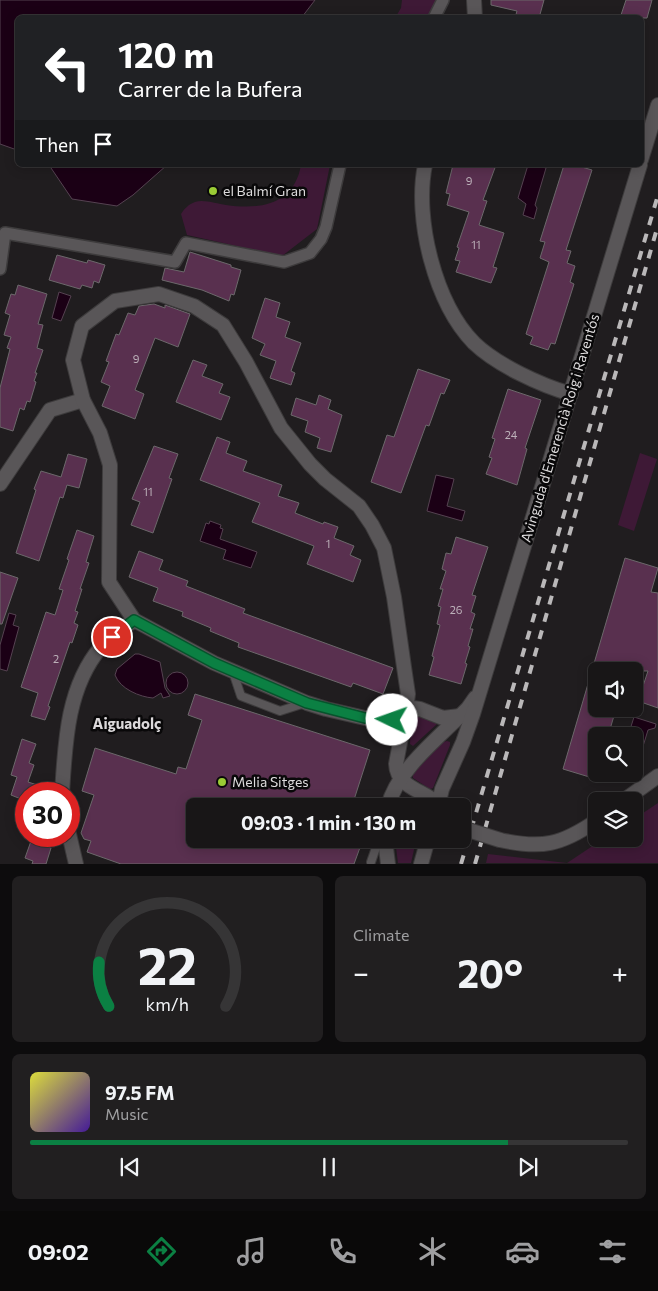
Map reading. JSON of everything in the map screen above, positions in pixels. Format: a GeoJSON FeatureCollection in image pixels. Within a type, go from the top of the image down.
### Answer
{"type":"FeatureCollection","features":[{"type":"Feature","properties":{"kind":"street"},"geometry":{"type":"LineString","coordinates":[[436,15],[444,0]]}},
{"type":"Feature","properties":{"kind":"street"},"geometry":{"type":"LineString","coordinates":[[474,0],[475,15]]}},
{"type":"Feature","properties":{"kind":"street"},"geometry":{"type":"LineString","coordinates":[[644,150],[658,105]]}},
{"type":"Feature","properties":{"kind":"street"},"geometry":{"type":"LineString","coordinates":[[0,268],[5,233],[175,262],[186,242],[284,262],[310,252],[321,239],[326,227],[340,167]]}},
{"type":"Feature","properties":{"kind":"street"},"geometry":{"type":"LineString","coordinates":[[425,167],[422,179],[425,237],[443,297],[460,325],[474,342],[488,354],[538,383],[571,394]]}},
{"type":"Feature","properties":{"kind":"street","name":"Avinguda d'Emerencià Roig i Raventós"},"geometry":{"type":"LineString","coordinates":[[440,798],[468,729],[639,167]]}},
{"type":"Feature","properties":{"kind":"street"},"geometry":{"type":"LineString","coordinates":[[432,798],[418,792],[401,780],[396,771],[396,764],[406,710],[408,694],[394,597],[384,548],[372,525],[358,506],[324,479],[310,464],[281,428],[246,362],[223,325],[194,306],[159,294],[115,301],[82,326],[73,360],[83,400],[100,433],[110,465],[109,582],[134,620],[214,663],[307,703],[380,720],[392,720],[399,717],[406,710],[420,709],[442,718],[460,716]]}},
{"type":"Feature","properties":{"kind":"street"},"geometry":{"type":"LineString","coordinates":[[0,484],[50,410],[83,400]]}},
{"type":"Feature","properties":{"kind":"street"},"geometry":{"type":"LineString","coordinates":[[63,782],[66,734],[72,708],[84,674],[102,646],[134,620]]}},
{"type":"Feature","properties":{"kind":"street","name":"Avinguda d'Emerencià Roig i Raventós"},"geometry":{"type":"LineString","coordinates":[[391,798],[401,780],[428,748],[460,716],[479,691]]}},
{"type":"Feature","properties":{"kind":"street"},"geometry":{"type":"LineString","coordinates":[[636,792],[658,776]]}},
{"type":"Feature","properties":{"kind":"street"},"geometry":{"type":"LineString","coordinates":[[471,831],[500,840],[529,845],[563,840],[588,827]]}},
{"type":"Feature","properties":{"kind":"street"},"geometry":{"type":"LineString","coordinates":[[72,847],[76,864]]}},
{"type":"Feature","properties":{"kind":"street"},"geometry":{"type":"LineString","coordinates":[[386,848],[388,864]]}},
{"type":"Feature","properties":{"kind":"street"},"geometry":{"type":"LineString","coordinates":[[421,864],[425,848]]}},
{"type":"Feature","properties":{"kind":"lane"},"geometry":{"type":"LineString","coordinates":[[232,671],[241,696],[259,704],[280,711],[307,703]]}},
{"type":"Feature","properties":{"kind":"lane"},"geometry":{"type":"LineString","coordinates":[[370,862],[375,848]]}},
{"type":"Feature","properties":{"kind":"shaded area"},"geometry":{"type":"Polygon","coordinates":[[[0,0],[315,0],[304,15],[15,15],[15,149],[0,144],[0,0]]]}},
{"type":"Feature","properties":{"kind":"shaded area"},"geometry":{"type":"Polygon","coordinates":[[[402,0],[438,0],[430,15],[397,15],[401,8],[402,0]]]}},
{"type":"Feature","properties":{"kind":"shaded area"},"geometry":{"type":"Polygon","coordinates":[[[50,167],[165,167],[133,195],[117,206],[72,199],[50,167]]]}},
{"type":"Feature","properties":{"kind":"shaded area"},"geometry":{"type":"Polygon","coordinates":[[[300,167],[330,167],[317,229],[282,256],[187,235],[181,214],[191,204],[202,201],[239,206],[263,205],[283,197],[291,189],[300,167]]]}},
{"type":"Feature","properties":{"kind":"shaded area"},"geometry":{"type":"Polygon","coordinates":[[[527,167],[546,168],[535,205],[537,208],[534,219],[523,215],[526,204],[518,198],[527,167]]]}},
{"type":"Feature","properties":{"kind":"shaded area"},"geometry":{"type":"Polygon","coordinates":[[[59,292],[71,296],[61,321],[52,318],[59,292]]]}},
{"type":"Feature","properties":{"kind":"shaded area"},"geometry":{"type":"Polygon","coordinates":[[[640,453],[657,459],[634,531],[618,525],[640,453]]]}},
{"type":"Feature","properties":{"kind":"shaded area"},"geometry":{"type":"Polygon","coordinates":[[[436,475],[454,479],[447,506],[465,511],[462,521],[427,511],[436,475]]]}},
{"type":"Feature","properties":{"kind":"shaded area"},"geometry":{"type":"Polygon","coordinates":[[[210,521],[221,525],[220,528],[223,529],[220,539],[257,552],[251,568],[223,559],[226,550],[200,541],[206,523],[209,524],[210,521]]]}},
{"type":"Feature","properties":{"kind":"shaded area"},"geometry":{"type":"Polygon","coordinates":[[[9,613],[16,615],[13,625],[19,627],[7,671],[0,669],[0,645],[9,613]]]}},
{"type":"Feature","properties":{"kind":"shaded area"},"geometry":{"type":"Polygon","coordinates":[[[135,654],[160,662],[165,688],[170,696],[163,698],[161,693],[153,698],[142,696],[121,684],[115,675],[117,669],[135,654]]]}},
{"type":"Feature","properties":{"kind":"shaded area"},"geometry":{"type":"Polygon","coordinates":[[[177,672],[185,675],[188,683],[185,691],[177,694],[169,691],[166,683],[169,675],[177,672]]]}},
{"type":"Feature","properties":{"kind":"shaded area"},"geometry":{"type":"Polygon","coordinates":[[[418,715],[437,722],[437,724],[413,746],[410,744],[411,718],[418,715]]]}},
{"type":"Feature","properties":{"kind":"shaded area"},"geometry":{"type":"Polygon","coordinates":[[[634,717],[656,724],[655,728],[648,730],[643,746],[643,727],[631,727],[634,717]]]}},
{"type":"Feature","properties":{"kind":"shaded area"},"geometry":{"type":"Polygon","coordinates":[[[443,742],[450,742],[450,745],[433,788],[430,789],[413,778],[413,773],[443,742]]]}},
{"type":"Feature","properties":{"kind":"shaded area"},"geometry":{"type":"Polygon","coordinates":[[[658,803],[658,863],[567,863],[591,847],[643,847],[643,813],[658,803]]]}},
{"type":"Feature","properties":{"kind":"shaded area"},"geometry":{"type":"Polygon","coordinates":[[[396,848],[414,848],[411,863],[398,863],[396,848]]]}},
{"type":"Feature","properties":{"kind":"shaded area"},"geometry":{"type":"Polygon","coordinates":[[[488,854],[567,863],[486,863],[488,854]]]}},
{"type":"Feature","properties":{"kind":"building"},"geometry":{"type":"Polygon","coordinates":[[[491,0],[544,0],[540,15],[516,15],[517,11],[491,5],[491,0]]]}},
{"type":"Feature","properties":{"kind":"building"},"geometry":{"type":"Polygon","coordinates":[[[626,0],[652,0],[647,18],[644,18],[644,15],[621,15],[626,0]]]}},
{"type":"Feature","properties":{"kind":"building"},"geometry":{"type":"Polygon","coordinates":[[[452,167],[495,167],[483,200],[487,201],[479,225],[504,233],[493,267],[497,268],[491,283],[456,272],[460,261],[455,260],[459,248],[457,247],[469,212],[447,205],[450,194],[446,193],[452,167]]]}},
{"type":"Feature","properties":{"kind":"building"},"geometry":{"type":"Polygon","coordinates":[[[563,167],[582,167],[592,170],[566,250],[571,251],[567,263],[575,266],[570,282],[574,284],[555,344],[551,343],[548,350],[530,344],[533,337],[526,334],[549,262],[540,258],[545,242],[540,241],[563,167]]]}},
{"type":"Feature","properties":{"kind":"building"},"geometry":{"type":"Polygon","coordinates":[[[190,252],[241,270],[234,295],[231,294],[229,301],[202,290],[162,280],[165,268],[184,272],[190,252]]]}},
{"type":"Feature","properties":{"kind":"building"},"geometry":{"type":"Polygon","coordinates":[[[57,255],[87,263],[88,260],[105,265],[99,283],[94,281],[92,288],[82,285],[80,289],[49,280],[57,255]]]}},
{"type":"Feature","properties":{"kind":"building"},"geometry":{"type":"Polygon","coordinates":[[[18,285],[47,294],[38,324],[43,325],[37,348],[43,350],[35,373],[37,373],[34,381],[36,382],[30,402],[27,401],[24,410],[20,408],[13,431],[0,427],[0,388],[10,349],[7,348],[11,337],[4,335],[10,315],[5,313],[11,294],[15,295],[18,285]]]}},
{"type":"Feature","properties":{"kind":"building"},"geometry":{"type":"Polygon","coordinates":[[[265,298],[280,303],[276,317],[290,322],[285,337],[301,343],[291,371],[295,373],[291,385],[270,378],[276,361],[260,355],[265,344],[252,338],[265,298]]]}},
{"type":"Feature","properties":{"kind":"building"},"geometry":{"type":"Polygon","coordinates":[[[154,304],[165,308],[165,305],[190,314],[178,347],[155,338],[135,390],[144,394],[135,419],[102,406],[110,386],[101,382],[109,362],[106,361],[116,334],[119,335],[128,313],[135,315],[139,306],[154,304]]]}},
{"type":"Feature","properties":{"kind":"building"},"geometry":{"type":"Polygon","coordinates":[[[193,360],[207,365],[202,376],[223,384],[219,393],[230,397],[221,420],[176,402],[193,360]]]}},
{"type":"Feature","properties":{"kind":"building"},"geometry":{"type":"Polygon","coordinates":[[[418,369],[450,380],[444,394],[441,393],[429,426],[426,425],[401,493],[371,482],[387,435],[394,437],[418,369]]]}},
{"type":"Feature","properties":{"kind":"building"},"geometry":{"type":"Polygon","coordinates":[[[508,389],[541,400],[525,448],[527,449],[517,485],[486,474],[492,458],[489,457],[495,439],[492,438],[508,389]]]}},
{"type":"Feature","properties":{"kind":"building"},"geometry":{"type":"Polygon","coordinates":[[[319,395],[331,400],[328,409],[342,415],[331,452],[317,448],[320,438],[305,432],[308,421],[291,415],[296,398],[316,405],[319,395]]]}},
{"type":"Feature","properties":{"kind":"building"},"geometry":{"type":"Polygon","coordinates":[[[217,437],[230,442],[226,453],[247,461],[243,471],[282,485],[278,496],[299,503],[295,513],[323,524],[324,522],[338,527],[334,538],[354,546],[350,555],[361,560],[353,582],[307,564],[314,546],[252,522],[260,503],[200,480],[217,437]]]}},
{"type":"Feature","properties":{"kind":"building"},"geometry":{"type":"Polygon","coordinates":[[[154,446],[178,454],[169,478],[172,479],[153,533],[131,525],[140,502],[132,499],[154,446]]]}},
{"type":"Feature","properties":{"kind":"building"},"geometry":{"type":"Polygon","coordinates":[[[68,454],[87,459],[79,488],[67,485],[63,498],[60,497],[39,561],[16,553],[41,471],[61,477],[68,454]]]}},
{"type":"Feature","properties":{"kind":"building"},"geometry":{"type":"Polygon","coordinates":[[[77,530],[94,536],[86,562],[89,563],[75,611],[78,612],[74,623],[78,625],[72,643],[70,642],[45,720],[31,716],[38,693],[21,687],[46,612],[55,615],[63,590],[59,589],[77,530]]]}},
{"type":"Feature","properties":{"kind":"building"},"geometry":{"type":"Polygon","coordinates":[[[456,537],[488,547],[472,595],[476,596],[471,612],[475,614],[470,629],[473,629],[465,663],[467,664],[461,684],[429,675],[440,625],[437,624],[441,607],[438,606],[443,589],[440,589],[446,571],[442,569],[446,553],[451,554],[456,537]]]}},
{"type":"Feature","properties":{"kind":"building"},"geometry":{"type":"Polygon","coordinates":[[[139,551],[163,560],[159,570],[188,581],[186,586],[245,609],[243,613],[393,668],[383,694],[353,683],[351,687],[238,647],[239,643],[210,631],[211,628],[182,616],[183,612],[153,601],[158,588],[129,577],[139,551]]]}},
{"type":"Feature","properties":{"kind":"building"},"geometry":{"type":"Polygon","coordinates":[[[625,558],[658,568],[651,592],[658,593],[658,708],[643,703],[643,686],[648,671],[643,671],[643,662],[594,662],[625,558]]]}},
{"type":"Feature","properties":{"kind":"building"},"geometry":{"type":"Polygon","coordinates":[[[0,572],[18,578],[2,624],[0,624],[0,572]]]}},
{"type":"Feature","properties":{"kind":"building"},"geometry":{"type":"Polygon","coordinates":[[[588,684],[588,717],[614,717],[611,727],[588,727],[588,777],[563,769],[588,684]]]}},
{"type":"Feature","properties":{"kind":"building","name":"Melia Sitges"},"geometry":{"type":"Polygon","coordinates":[[[195,694],[370,750],[355,798],[186,798],[186,848],[360,848],[354,864],[121,864],[87,852],[91,841],[84,839],[81,833],[94,795],[82,791],[95,748],[176,774],[178,767],[186,769],[202,720],[188,715],[195,694]]]}},
{"type":"Feature","properties":{"kind":"building"},"geometry":{"type":"Polygon","coordinates":[[[22,739],[36,744],[29,763],[34,765],[28,782],[15,782],[17,777],[11,775],[22,739]]]}},
{"type":"Feature","properties":{"kind":"building"},"geometry":{"type":"Polygon","coordinates":[[[15,783],[15,797],[11,795],[15,783]]]}},
{"type":"Feature","properties":{"kind":"building"},"geometry":{"type":"Polygon","coordinates":[[[29,847],[51,848],[46,864],[32,864],[33,861],[25,858],[29,847]]]}},
{"type":"Feature","properties":{"kind":"railway"},"geometry":{"type":"LineString","coordinates":[[461,864],[658,195]]}},
{"type":"Feature","properties":{"kind":"railway"},"geometry":{"type":"LineString","coordinates":[[475,864],[658,225]]}},
{"type":"Feature","properties":{"kind":"place","name":"el Balmí Gran"},"geometry":{"type":"Point","coordinates":[213,191]}},
{"type":"Feature","properties":{"kind":"place","name":"Melia Sitges"},"geometry":{"type":"Point","coordinates":[222,782]}},
{"type":"Feature","properties":{"kind":"district","name":"Aiguadolç"},"geometry":{"type":"Point","coordinates":[127,724]}},
{"type":"Feature","properties":{"kind":"route"},"geometry":{"type":"LineString","coordinates":[[112,637],[134,620],[214,663],[307,703],[365,718],[392,720]]}}]}
